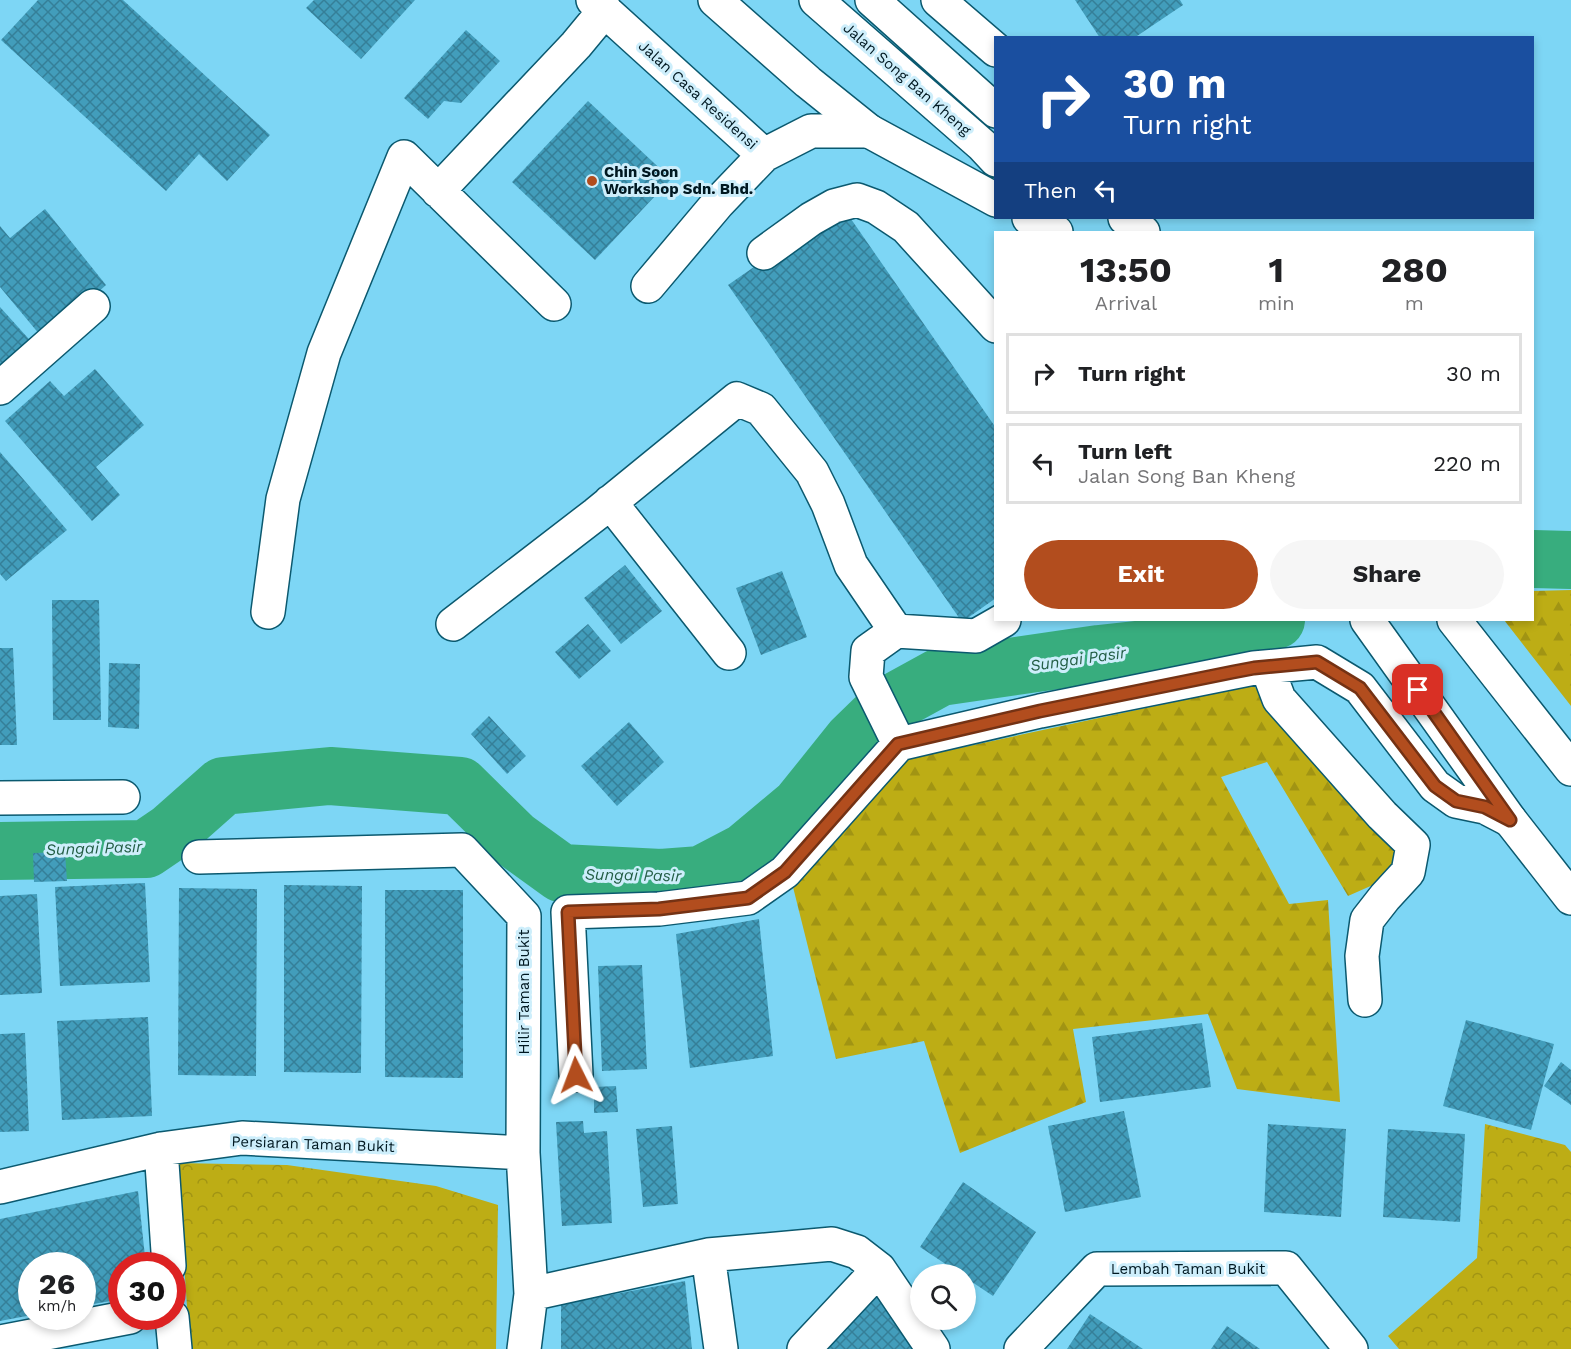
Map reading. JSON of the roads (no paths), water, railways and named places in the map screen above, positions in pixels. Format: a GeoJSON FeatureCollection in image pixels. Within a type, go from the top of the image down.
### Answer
{"type":"FeatureCollection","features":[{"type":"Feature","properties":{"kind":"street"},"geometry":{"type":"LineString","coordinates":[[715,0],[808,82],[868,131],[994,199]]}},
{"type":"Feature","properties":{"kind":"street","name":"Jalan Song Ban Kheng"},"geometry":{"type":"LineString","coordinates":[[816,0],[989,153]]}},
{"type":"Feature","properties":{"kind":"street"},"geometry":{"type":"LineString","coordinates":[[872,0],[994,109]]}},
{"type":"Feature","properties":{"kind":"street"},"geometry":{"type":"LineString","coordinates":[[938,0],[994,48]]}},
{"type":"Feature","properties":{"kind":"street"},"geometry":{"type":"LineString","coordinates":[[438,191],[576,45],[599,5]]}},
{"type":"Feature","properties":{"kind":"street","name":"Jalan Casa Residensi"},"geometry":{"type":"LineString","coordinates":[[599,5],[764,155],[811,131]]}},
{"type":"Feature","properties":{"kind":"street"},"geometry":{"type":"LineString","coordinates":[[808,82],[811,131],[868,131]]}},
{"type":"Feature","properties":{"kind":"street"},"geometry":{"type":"LineString","coordinates":[[648,286],[718,203],[764,155]]}},
{"type":"Feature","properties":{"kind":"street"},"geometry":{"type":"LineString","coordinates":[[268,612],[283,499],[324,353],[404,157],[554,304]]}},
{"type":"Feature","properties":{"kind":"street"},"geometry":{"type":"LineString","coordinates":[[764,254],[811,219],[834,206],[857,200],[876,207],[906,227],[994,324]]}},
{"type":"Feature","properties":{"kind":"street"},"geometry":{"type":"LineString","coordinates":[[1031,219],[1054,231]]}},
{"type":"Feature","properties":{"kind":"street"},"geometry":{"type":"LineString","coordinates":[[1050,219],[1062,231]]}},
{"type":"Feature","properties":{"kind":"street"},"geometry":{"type":"LineString","coordinates":[[1126,219],[1142,231]]}},
{"type":"Feature","properties":{"kind":"street"},"geometry":{"type":"LineString","coordinates":[[1143,219],[1154,231]]}},
{"type":"Feature","properties":{"kind":"street"},"geometry":{"type":"LineString","coordinates":[[0,388],[93,306]]}},
{"type":"Feature","properties":{"kind":"street"},"geometry":{"type":"LineString","coordinates":[[453,624],[610,502],[737,399],[761,409],[812,472],[828,504],[852,565],[896,631]]}},
{"type":"Feature","properties":{"kind":"street"},"geometry":{"type":"LineString","coordinates":[[610,502],[729,653]]}},
{"type":"Feature","properties":{"kind":"street"},"geometry":{"type":"LineString","coordinates":[[896,740],[866,677],[868,651],[896,631],[976,636],[1002,621]]}},
{"type":"Feature","properties":{"kind":"street"},"geometry":{"type":"LineString","coordinates":[[1368,621],[1510,820],[1571,898]]}},
{"type":"Feature","properties":{"kind":"street"},"geometry":{"type":"LineString","coordinates":[[1455,621],[1571,769]]}},
{"type":"Feature","properties":{"kind":"street"},"geometry":{"type":"LineString","coordinates":[[576,1075],[568,912],[659,909],[748,898],[785,872],[896,740],[1267,667],[1317,662],[1360,688],[1435,786],[1456,801],[1485,807],[1510,820]]}},
{"type":"Feature","properties":{"kind":"street"},"geometry":{"type":"LineString","coordinates":[[1267,667],[1279,699],[1382,815],[1413,845],[1408,872],[1367,920],[1362,956],[1365,1000]]}},
{"type":"Feature","properties":{"kind":"street"},"geometry":{"type":"LineString","coordinates":[[0,798],[123,797]]}},
{"type":"Feature","properties":{"kind":"street","name":"Hilir Taman Bukit"},"geometry":{"type":"LineString","coordinates":[[199,857],[462,850],[524,916],[523,1153],[531,1294],[524,1349]]}},
{"type":"Feature","properties":{"kind":"street","name":"Persiaran Taman Bukit"},"geometry":{"type":"LineString","coordinates":[[0,1187],[161,1149],[242,1138],[523,1153]]}},
{"type":"Feature","properties":{"kind":"street"},"geometry":{"type":"LineString","coordinates":[[161,1149],[168,1252]]}},
{"type":"Feature","properties":{"kind":"street"},"geometry":{"type":"LineString","coordinates":[[531,1294],[708,1255],[832,1244],[857,1252],[879,1269],[933,1349]]}},
{"type":"Feature","properties":{"kind":"street"},"geometry":{"type":"LineString","coordinates":[[708,1255],[722,1349]]}},
{"type":"Feature","properties":{"kind":"street","name":"Lembah Taman Bukit"},"geometry":{"type":"LineString","coordinates":[[1021,1349],[1096,1269],[1286,1268],[1351,1349]]}},
{"type":"Feature","properties":{"kind":"street"},"geometry":{"type":"LineString","coordinates":[[804,1349],[879,1269]]}},
{"type":"Feature","properties":{"kind":"street"},"geometry":{"type":"LineString","coordinates":[[0,1342],[108,1321]]}},
{"type":"Feature","properties":{"kind":"street"},"geometry":{"type":"LineString","coordinates":[[173,1330],[175,1349]]}},
{"type":"Feature","properties":{"kind":"waterway","name":"Sungai Pasir"},"geometry":{"type":"LineString","coordinates":[[1534,559],[1571,560]]}},
{"type":"Feature","properties":{"kind":"waterway","name":"Sungai Pasir"},"geometry":{"type":"LineString","coordinates":[[0,851],[146,849],[171,832],[223,786],[330,776],[460,786],[514,839],[561,873],[661,878],[701,875],[745,852],[800,806],[853,740],[889,705],[940,677],[1099,654],[1209,642],[1273,621]]}},
{"type":"Feature","properties":{"kind":"place","name":"Chin Soon Workshop Sdn. Bhd."},"geometry":{"type":"Point","coordinates":[592,181]}}]}
